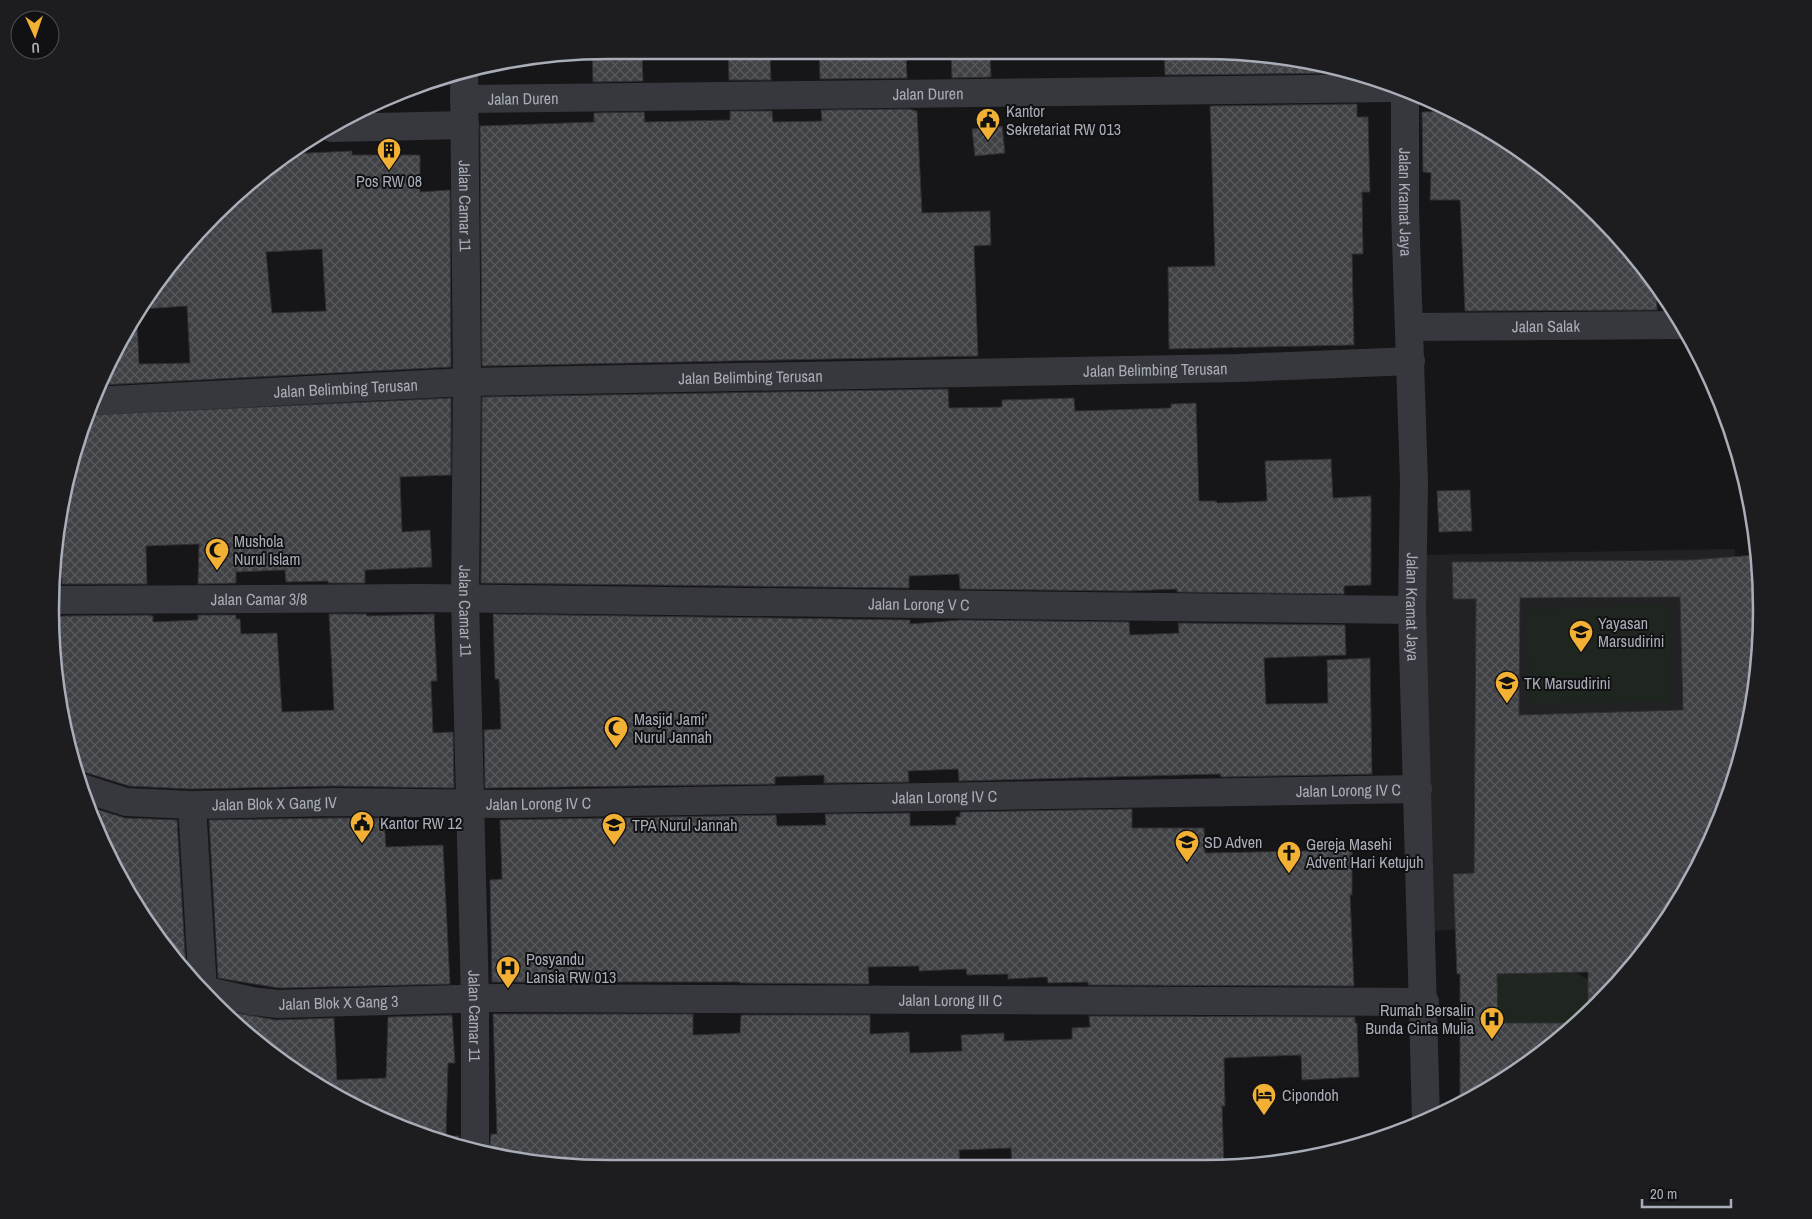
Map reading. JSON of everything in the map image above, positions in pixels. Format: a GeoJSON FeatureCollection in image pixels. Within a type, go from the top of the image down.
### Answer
{"type":"FeatureCollection","features":[{"type":"Feature","properties":{"kind":"street","name":"Jalan Camar 11"},"geometry":{"type":"LineString","coordinates":[[464,79],[467,382],[465,599],[475,1000],[475,1143]]}},
{"type":"Feature","properties":{"kind":"street","name":"Jalan Duren"},"geometry":{"type":"LineString","coordinates":[[464,99],[1380,88]]}},
{"type":"Feature","properties":{"kind":"street","name":"Jalan Kramat Jaya"},"geometry":{"type":"LineString","coordinates":[[1405,98],[1405,210],[1414,482],[1412,610],[1426,1112]]}},
{"type":"Feature","properties":{"kind":"street"},"geometry":{"type":"LineString","coordinates":[[344,128],[465,125]]}},
{"type":"Feature","properties":{"kind":"street","name":"Jalan Salak"},"geometry":{"type":"LineString","coordinates":[[1410,327],[1673,325]]}},
{"type":"Feature","properties":{"kind":"street","name":"Jalan Belimbing Terusan"},"geometry":{"type":"LineString","coordinates":[[100,401],[467,382],[1238,368],[1411,361]]}},
{"type":"Feature","properties":{"kind":"street","name":"Jalan Lorong V C"},"geometry":{"type":"LineString","coordinates":[[465,599],[1412,610]]}},
{"type":"Feature","properties":{"kind":"street","name":"Jalan Camar 3/8"},"geometry":{"type":"LineString","coordinates":[[59,600],[465,599]]}},
{"type":"Feature","properties":{"kind":"street","name":"Jalan Lorong IV C"},"geometry":{"type":"LineString","coordinates":[[470,803],[511,804],[1418,789]]}},
{"type":"Feature","properties":{"kind":"street","name":"Jalan Blok X Gang IV"},"geometry":{"type":"LineString","coordinates":[[89,790],[126,802],[192,805],[334,802],[470,803]]}},
{"type":"Feature","properties":{"kind":"street"},"geometry":{"type":"LineString","coordinates":[[192,805],[202,981]]}},
{"type":"Feature","properties":{"kind":"street","name":"Jalan Blok X Gang 3"},"geometry":{"type":"LineString","coordinates":[[214,992],[252,1001],[278,1004],[475,1000]]}},
{"type":"Feature","properties":{"kind":"street","name":"Jalan Lorong III C"},"geometry":{"type":"LineString","coordinates":[[475,1000],[1424,1002]]}},
{"type":"Feature","properties":{"kind":"shaded area","name":"Yayasan Marsudirini"},"geometry":{"type":"Polygon","coordinates":[[[1735,549],[1740,727],[1724,787],[1705,833],[1568,924],[1428,931],[1421,555],[1735,549]]]}},
{"type":"Feature","properties":{"kind":"shaded area"},"geometry":{"type":"Polygon","coordinates":[[[1670,605],[1672,701],[1530,705],[1526,609],[1670,605]]]}},
{"type":"Feature","properties":{"kind":"shaded area"},"geometry":{"type":"Polygon","coordinates":[[[1575,972],[1592,982],[1609,981],[1593,998],[1588,998],[1588,1003],[1567,1023],[1518,1023],[1499,1042],[1497,974],[1575,972]]]}},
{"type":"Feature","properties":{"kind":"building"},"geometry":{"type":"Polygon","coordinates":[[[592,59],[642,59],[643,81],[593,82],[592,59]]]}},
{"type":"Feature","properties":{"kind":"building"},"geometry":{"type":"Polygon","coordinates":[[[728,59],[770,59],[771,80],[729,80],[728,59]]]}},
{"type":"Feature","properties":{"kind":"building"},"geometry":{"type":"Polygon","coordinates":[[[819,59],[906,59],[907,78],[820,79],[819,59]]]}},
{"type":"Feature","properties":{"kind":"building"},"geometry":{"type":"Polygon","coordinates":[[[951,59],[990,59],[991,77],[952,78],[951,59]]]}},
{"type":"Feature","properties":{"kind":"building"},"geometry":{"type":"Polygon","coordinates":[[[1164,59],[1239,60],[1274,63],[1326,73],[1165,75],[1164,59]]]}},
{"type":"Feature","properties":{"kind":"building"},"geometry":{"type":"Polygon","coordinates":[[[1357,104],[1357,117],[1368,117],[1370,192],[1362,192],[1363,254],[1352,254],[1354,345],[1169,349],[1168,267],[1215,266],[1210,106],[1357,104]]]}},
{"type":"Feature","properties":{"kind":"building"},"geometry":{"type":"Polygon","coordinates":[[[908,109],[917,111],[922,213],[990,211],[991,245],[974,246],[978,356],[482,366],[480,126],[594,122],[594,113],[644,112],[645,122],[730,120],[730,111],[772,111],[773,122],[822,121],[821,110],[908,109]]]}},
{"type":"Feature","properties":{"kind":"building"},"geometry":{"type":"Polygon","coordinates":[[[1422,112],[1436,112],[1478,133],[1538,173],[1566,195],[1617,246],[1657,299],[1657,310],[1465,311],[1460,200],[1430,200],[1431,173],[1423,172],[1422,112]]]}},
{"type":"Feature","properties":{"kind":"building","name":"Kantor Sekretariat RW 013"},"geometry":{"type":"Polygon","coordinates":[[[1002,126],[1005,153],[975,156],[972,129],[1002,126]]]}},
{"type":"Feature","properties":{"kind":"building"},"geometry":{"type":"Polygon","coordinates":[[[352,151],[352,155],[420,155],[420,192],[450,190],[451,367],[108,385],[137,327],[139,364],[190,363],[187,306],[149,309],[195,246],[220,220],[246,195],[302,153],[352,151]],[[322,249],[266,252],[272,313],[326,311],[322,249]]]}},
{"type":"Feature","properties":{"kind":"building"},"geometry":{"type":"Polygon","coordinates":[[[948,389],[949,408],[1002,407],[1002,400],[1074,398],[1075,411],[1171,408],[1171,404],[1196,403],[1199,501],[1216,501],[1217,503],[1267,501],[1265,461],[1331,459],[1333,498],[1371,496],[1371,585],[1344,586],[1344,594],[1177,592],[1177,589],[1128,591],[960,589],[959,574],[909,576],[909,588],[481,583],[482,397],[948,389]]]}},
{"type":"Feature","properties":{"kind":"building"},"geometry":{"type":"Polygon","coordinates":[[[451,398],[451,475],[400,477],[402,532],[430,530],[432,567],[365,570],[365,583],[328,583],[328,581],[286,582],[285,570],[236,572],[236,583],[198,584],[199,544],[146,546],[147,584],[62,584],[61,559],[69,502],[88,432],[95,415],[451,398]]]}},
{"type":"Feature","properties":{"kind":"building"},"geometry":{"type":"Polygon","coordinates":[[[1470,490],[1472,531],[1439,532],[1437,491],[1470,490]]]}},
{"type":"Feature","properties":{"kind":"building","name":"Yayasan Marsudirini"},"geometry":{"type":"Polygon","coordinates":[[[1750,555],[1753,610],[1749,681],[1743,717],[1734,752],[1724,787],[1711,820],[1679,885],[1639,945],[1617,973],[1588,1003],[1588,972],[1497,974],[1498,1023],[1567,1023],[1508,1067],[1460,1096],[1460,974],[1457,974],[1453,874],[1474,873],[1476,599],[1453,599],[1452,562],[1690,560],[1750,555]],[[1680,597],[1520,598],[1519,715],[1683,710],[1680,597]]]}},
{"type":"Feature","properties":{"kind":"building"},"geometry":{"type":"Polygon","coordinates":[[[329,614],[366,614],[367,616],[434,614],[437,681],[431,681],[433,733],[453,732],[454,788],[334,786],[192,789],[129,786],[84,772],[69,717],[63,681],[59,617],[149,615],[153,616],[153,622],[198,620],[198,615],[236,615],[236,619],[240,619],[241,634],[277,633],[282,712],[334,710],[329,614]]]}},
{"type":"Feature","properties":{"kind":"building"},"geometry":{"type":"Polygon","coordinates":[[[493,614],[910,620],[910,624],[961,620],[1129,622],[1130,635],[1179,633],[1178,623],[1345,625],[1346,655],[1264,658],[1266,704],[1328,703],[1327,660],[1370,658],[1372,774],[1221,777],[1220,774],[959,781],[958,769],[908,771],[909,782],[824,783],[824,775],[775,777],[775,784],[485,788],[484,730],[501,729],[499,679],[495,679],[493,614]]]}},
{"type":"Feature","properties":{"kind":"building"},"geometry":{"type":"Polygon","coordinates":[[[97,809],[125,818],[177,820],[186,961],[133,885],[116,853],[97,809]]]}},
{"type":"Feature","properties":{"kind":"building"},"geometry":{"type":"Polygon","coordinates":[[[1132,809],[1132,828],[1204,828],[1205,853],[1352,850],[1352,895],[1350,895],[1354,986],[1088,985],[1088,982],[1048,983],[1047,977],[1008,979],[1008,974],[967,975],[966,969],[919,971],[919,966],[868,967],[869,984],[492,982],[490,880],[502,879],[500,820],[776,815],[777,826],[826,825],[825,814],[910,813],[910,826],[956,825],[956,817],[960,817],[960,812],[1132,809]]]}},
{"type":"Feature","properties":{"kind":"building"},"geometry":{"type":"Polygon","coordinates":[[[384,818],[386,847],[443,845],[450,984],[279,988],[218,978],[209,820],[384,818]]]}},
{"type":"Feature","properties":{"kind":"building"},"geometry":{"type":"Polygon","coordinates":[[[234,1013],[276,1020],[334,1018],[337,1080],[386,1078],[388,1017],[452,1015],[455,1063],[448,1063],[446,1135],[399,1118],[334,1086],[274,1046],[234,1013]]]}},
{"type":"Feature","properties":{"kind":"building"},"geometry":{"type":"Polygon","coordinates":[[[493,1014],[693,1014],[693,1035],[740,1033],[741,1015],[870,1015],[870,1034],[909,1032],[910,1053],[962,1051],[961,1035],[1004,1033],[1004,1041],[1072,1039],[1072,1028],[1090,1027],[1089,1016],[1355,1017],[1355,1023],[1357,1023],[1359,1077],[1302,1080],[1301,1055],[1224,1058],[1225,1106],[1222,1106],[1224,1159],[1012,1160],[1011,1148],[959,1150],[960,1160],[573,1159],[538,1156],[490,1147],[491,1134],[497,1134],[493,1014]]]}},
{"type":"Feature","properties":{"kind":"place","name":"Kantor Sekretariat RW 013"},"geometry":{"type":"Point","coordinates":[988,141]}},
{"type":"Feature","properties":{"kind":"place","name":"Pos RW 08"},"geometry":{"type":"Point","coordinates":[389,171]}},
{"type":"Feature","properties":{"kind":"place","name":"Mushola Nurul Islam"},"geometry":{"type":"Point","coordinates":[217,571]}},
{"type":"Feature","properties":{"kind":"place","name":"Yayasan Marsudirini"},"geometry":{"type":"Point","coordinates":[1581,653]}},
{"type":"Feature","properties":{"kind":"place","name":"TK Marsudirini"},"geometry":{"type":"Point","coordinates":[1507,704]}},
{"type":"Feature","properties":{"kind":"place","name":"Masjid Jami' Nurul Jannah"},"geometry":{"type":"Point","coordinates":[616,749]}},
{"type":"Feature","properties":{"kind":"place","name":"Kantor RW 12"},"geometry":{"type":"Point","coordinates":[362,844]}},
{"type":"Feature","properties":{"kind":"place","name":"TPA Nurul Jannah"},"geometry":{"type":"Point","coordinates":[614,846]}},
{"type":"Feature","properties":{"kind":"place","name":"SD Adven"},"geometry":{"type":"Point","coordinates":[1187,863]}},
{"type":"Feature","properties":{"kind":"place","name":"Gereja Masehi Advent Hari Ketujuh"},"geometry":{"type":"Point","coordinates":[1289,874]}},
{"type":"Feature","properties":{"kind":"place","name":"Posyandu Lansia RW 013"},"geometry":{"type":"Point","coordinates":[508,989]}},
{"type":"Feature","properties":{"kind":"place","name":"Rumah Bersalin Bunda Cinta Mulia"},"geometry":{"type":"Point","coordinates":[1492,1040]}},
{"type":"Feature","properties":{"kind":"place","name":"Cipondoh"},"geometry":{"type":"Point","coordinates":[1264,1116]}}]}
